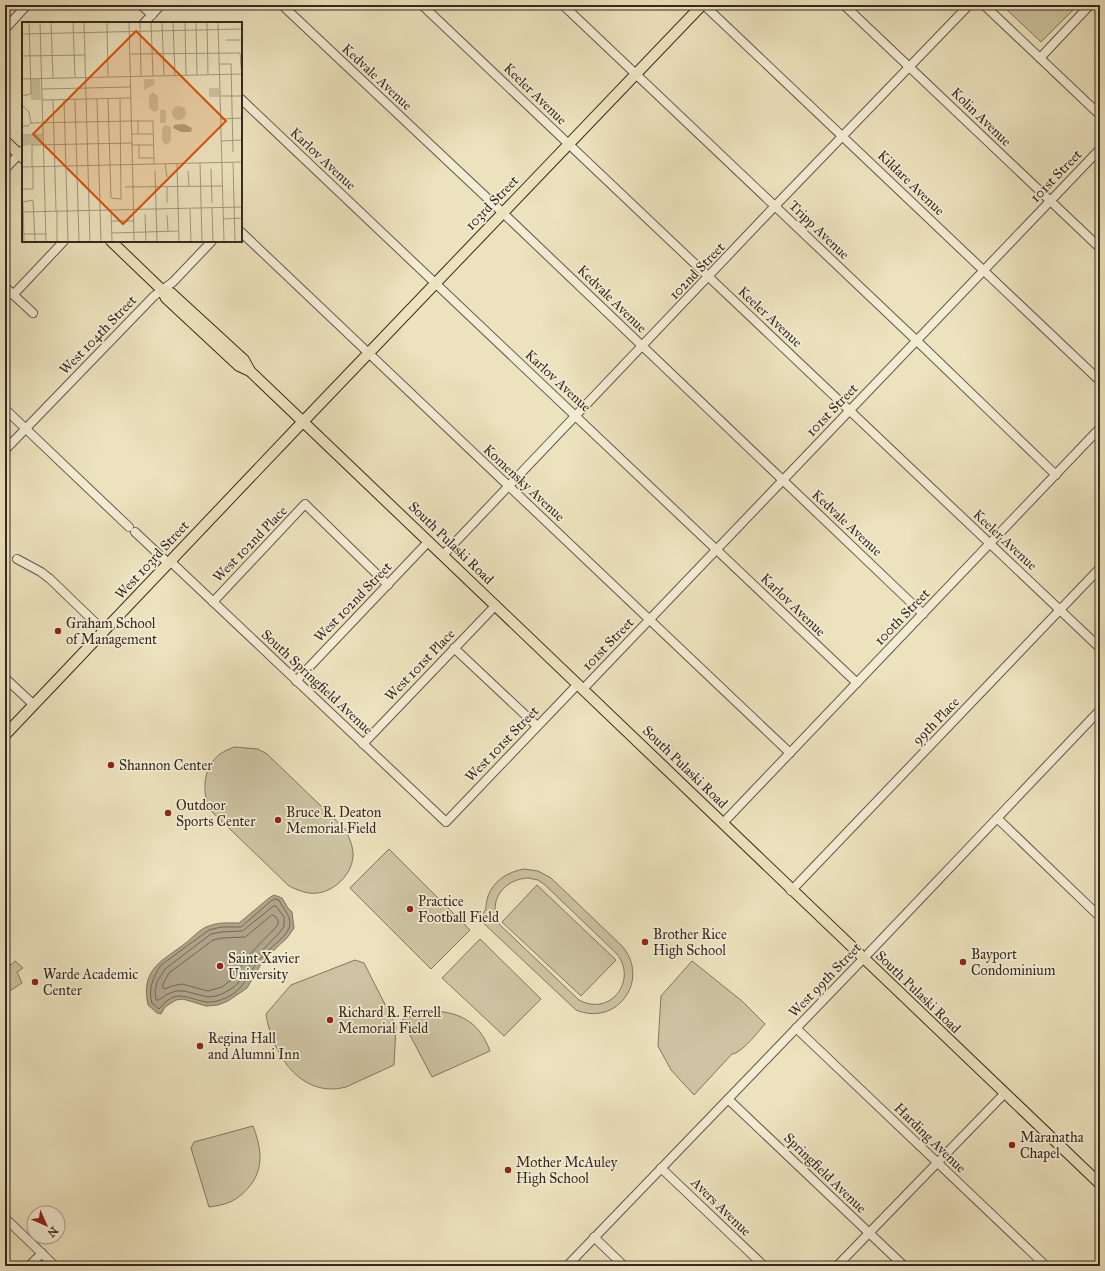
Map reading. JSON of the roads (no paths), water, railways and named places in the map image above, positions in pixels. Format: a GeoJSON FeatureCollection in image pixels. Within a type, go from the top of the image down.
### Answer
{"type":"FeatureCollection","features":[{"type":"Feature","properties":{"kind":"main road","name":"103rd Street"},"geometry":{"type":"LineString","coordinates":[[303,421],[703,5]]}},
{"type":"Feature","properties":{"kind":"main road"},"geometry":{"type":"LineString","coordinates":[[5,141],[22,154]]}},
{"type":"Feature","properties":{"kind":"main road","name":"South Pulaski Road"},"geometry":{"type":"LineString","coordinates":[[112,242],[162,290],[171,293],[244,360],[250,371],[444,555],[1004,1094],[1100,1184]]}},
{"type":"Feature","properties":{"kind":"main road","name":"West 103rd Street"},"geometry":{"type":"LineString","coordinates":[[5,735],[303,421]]}},
{"type":"Feature","properties":{"kind":"street"},"geometry":{"type":"LineString","coordinates":[[5,29],[27,5]]}},
{"type":"Feature","properties":{"kind":"street"},"geometry":{"type":"LineString","coordinates":[[141,5],[152,15]]}},
{"type":"Feature","properties":{"kind":"street"},"geometry":{"type":"LineString","coordinates":[[145,22],[161,5]]}},
{"type":"Feature","properties":{"kind":"street","name":"Kedvale Avenue"},"geometry":{"type":"LineString","coordinates":[[282,5],[503,213],[923,614]]}},
{"type":"Feature","properties":{"kind":"street","name":"Keeler Avenue"},"geometry":{"type":"LineString","coordinates":[[422,5],[1100,648]]}},
{"type":"Feature","properties":{"kind":"street","name":"Tripp Avenue"},"geometry":{"type":"LineString","coordinates":[[563,5],[917,340],[1056,475]]}},
{"type":"Feature","properties":{"kind":"street","name":"Kildare Avenue"},"geometry":{"type":"LineString","coordinates":[[703,5],[1100,381]]}},
{"type":"Feature","properties":{"kind":"street","name":"Kolin Avenue"},"geometry":{"type":"LineString","coordinates":[[844,5],[1100,248]]}},
{"type":"Feature","properties":{"kind":"street","name":"102nd Street"},"geometry":{"type":"LineString","coordinates":[[444,555],[775,206],[969,5]]}},
{"type":"Feature","properties":{"kind":"street"},"geometry":{"type":"LineString","coordinates":[[984,5],[1100,115]]}},
{"type":"Feature","properties":{"kind":"street"},"geometry":{"type":"LineString","coordinates":[[1040,58],[1090,5]]}},
{"type":"Feature","properties":{"kind":"street","name":"Karlov Avenue"},"geometry":{"type":"LineString","coordinates":[[242,101],[857,683]]}},
{"type":"Feature","properties":{"kind":"street","name":"101st Street"},"geometry":{"type":"LineString","coordinates":[[580,686],[649,620],[1100,149]]}},
{"type":"Feature","properties":{"kind":"street"},"geometry":{"type":"LineString","coordinates":[[5,168],[22,154]]}},
{"type":"Feature","properties":{"kind":"street","name":"Komensky Avenue"},"geometry":{"type":"LineString","coordinates":[[242,233],[790,753]]}},
{"type":"Feature","properties":{"kind":"street"},"geometry":{"type":"LineString","coordinates":[[13,295],[63,242]]}},
{"type":"Feature","properties":{"kind":"street","name":"West 104th Street"},"geometry":{"type":"LineString","coordinates":[[5,450],[154,296],[173,282],[211,242]]}},
{"type":"Feature","properties":{"kind":"street"},"geometry":{"type":"LineString","coordinates":[[5,287],[33,313]]}},
{"type":"Feature","properties":{"kind":"street","name":"South Springfield Avenue"},"geometry":{"type":"LineString","coordinates":[[5,409],[132,529],[213,602],[446,822]]}},
{"type":"Feature","properties":{"kind":"street","name":"100th Street"},"geometry":{"type":"LineString","coordinates":[[723,823],[1100,428]]}},
{"type":"Feature","properties":{"kind":"street","name":"West 102nd Place"},"geometry":{"type":"LineString","coordinates":[[213,602],[306,504],[388,585]]}},
{"type":"Feature","properties":{"kind":"street","name":"West 102nd Street"},"geometry":{"type":"LineString","coordinates":[[296,680],[429,541]]}},
{"type":"Feature","properties":{"kind":"street"},"geometry":{"type":"LineString","coordinates":[[17,559],[41,572],[50,579],[104,631]]}},
{"type":"Feature","properties":{"kind":"street","name":"99th Place"},"geometry":{"type":"LineString","coordinates":[[792,891],[1100,568]]}},
{"type":"Feature","properties":{"kind":"street","name":"West 101st Place"},"geometry":{"type":"LineString","coordinates":[[363,744],[496,605]]}},
{"type":"Feature","properties":{"kind":"street"},"geometry":{"type":"LineString","coordinates":[[454,648],[537,726]]}},
{"type":"Feature","properties":{"kind":"street"},"geometry":{"type":"LineString","coordinates":[[5,678],[34,705]]}},
{"type":"Feature","properties":{"kind":"street","name":"West 101st Street"},"geometry":{"type":"LineString","coordinates":[[446,822],[537,726],[580,686]]}},
{"type":"Feature","properties":{"kind":"street","name":"West 99th Street"},"geometry":{"type":"LineString","coordinates":[[566,1266],[863,959],[1100,710]]}},
{"type":"Feature","properties":{"kind":"street"},"geometry":{"type":"LineString","coordinates":[[997,818],[1100,917]]}},
{"type":"Feature","properties":{"kind":"street","name":"Harding Avenue"},"geometry":{"type":"LineString","coordinates":[[796,1028],[936,1163],[1046,1266]]}},
{"type":"Feature","properties":{"kind":"street"},"geometry":{"type":"LineString","coordinates":[[837,1266],[1004,1094]]}},
{"type":"Feature","properties":{"kind":"street","name":"Springfield Avenue"},"geometry":{"type":"LineString","coordinates":[[728,1099],[904,1266]]}},
{"type":"Feature","properties":{"kind":"street","name":"Avers Avenue"},"geometry":{"type":"LineString","coordinates":[[661,1168],[764,1266]]}},
{"type":"Feature","properties":{"kind":"street"},"geometry":{"type":"LineString","coordinates":[[5,1218],[56,1266]]}},
{"type":"Feature","properties":{"kind":"street"},"geometry":{"type":"LineString","coordinates":[[594,1237],[624,1266]]}},
{"type":"Feature","properties":{"kind":"street"},"geometry":{"type":"LineString","coordinates":[[29,1266],[42,1253]]}},
{"type":"Feature","properties":{"kind":"water"},"geometry":{"type":"Polygon","coordinates":[[[274,895],[282,898],[292,912],[294,928],[287,938],[260,966],[247,988],[228,1001],[218,1005],[206,1006],[183,999],[176,1000],[165,1007],[161,1014],[157,1013],[148,1005],[146,992],[147,982],[150,974],[162,961],[206,927],[224,923],[239,923],[274,895]]]}},
{"type":"Feature","properties":{"kind":"place","name":"Graham School of Management"},"geometry":{"type":"Point","coordinates":[58,631]}},
{"type":"Feature","properties":{"kind":"place","name":"Shannon Center"},"geometry":{"type":"Point","coordinates":[111,765]}},
{"type":"Feature","properties":{"kind":"place","name":"Outdoor Sports Center"},"geometry":{"type":"Point","coordinates":[168,813]}},
{"type":"Feature","properties":{"kind":"place","name":"Bruce R. Deaton Memorial Field"},"geometry":{"type":"Point","coordinates":[278,820]}},
{"type":"Feature","properties":{"kind":"place","name":"Practice Football Field"},"geometry":{"type":"Point","coordinates":[410,909]}},
{"type":"Feature","properties":{"kind":"place","name":"Brother Rice High School"},"geometry":{"type":"Point","coordinates":[645,942]}},
{"type":"Feature","properties":{"kind":"place","name":"Bayport Condominium"},"geometry":{"type":"Point","coordinates":[963,962]}},
{"type":"Feature","properties":{"kind":"place","name":"Saint Xavier University"},"geometry":{"type":"Point","coordinates":[220,966]}},
{"type":"Feature","properties":{"kind":"place","name":"Warde Academic Center"},"geometry":{"type":"Point","coordinates":[35,982]}},
{"type":"Feature","properties":{"kind":"place","name":"Richard R. Ferrell Memorial Field"},"geometry":{"type":"Point","coordinates":[330,1020]}},
{"type":"Feature","properties":{"kind":"place","name":"Regina Hall and Alumni Inn"},"geometry":{"type":"Point","coordinates":[200,1046]}},
{"type":"Feature","properties":{"kind":"place","name":"Maranatha Chapel"},"geometry":{"type":"Point","coordinates":[1012,1145]}},
{"type":"Feature","properties":{"kind":"place","name":"Mother McAuley High School"},"geometry":{"type":"Point","coordinates":[508,1170]}}]}
